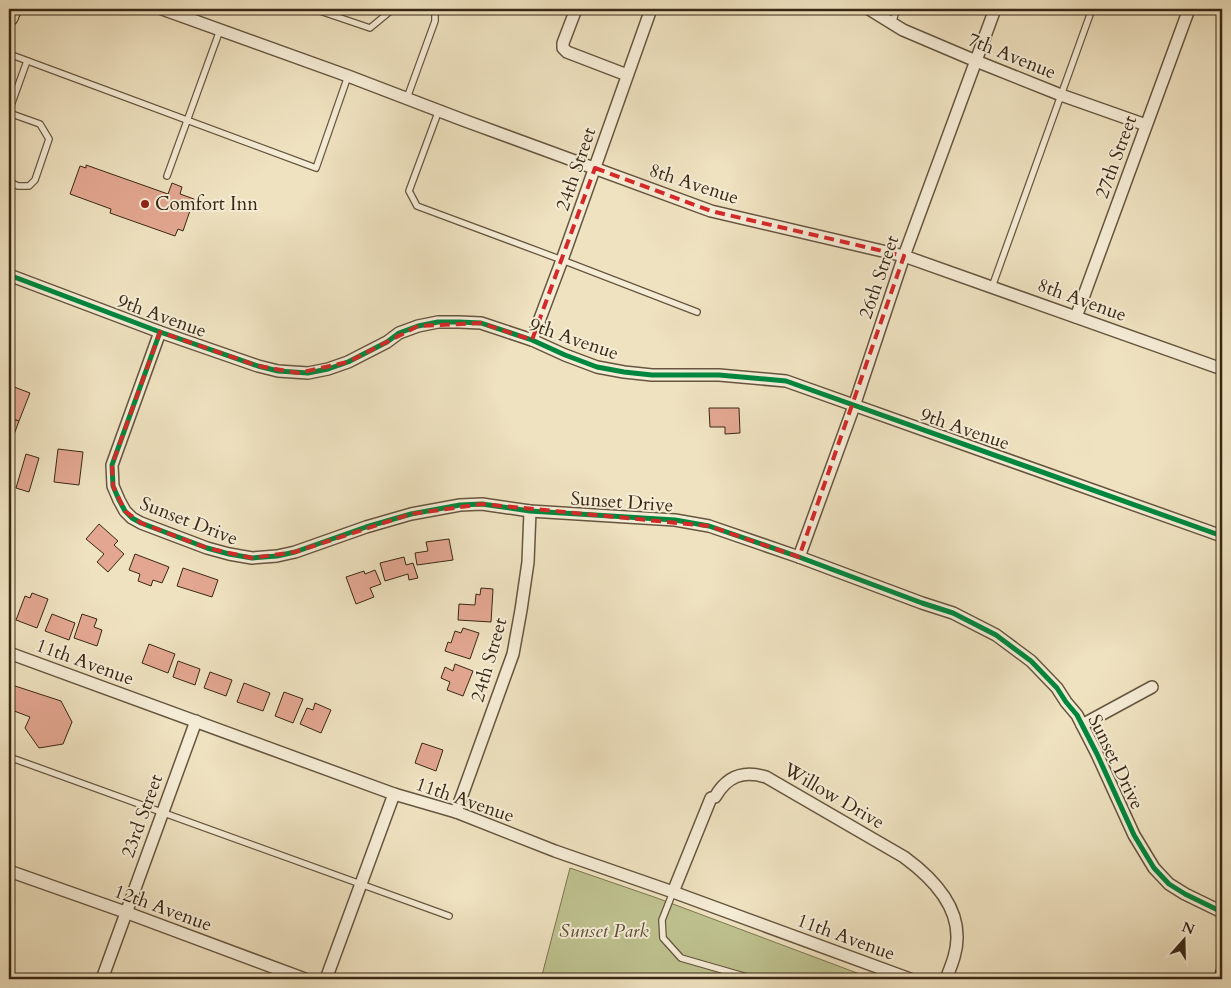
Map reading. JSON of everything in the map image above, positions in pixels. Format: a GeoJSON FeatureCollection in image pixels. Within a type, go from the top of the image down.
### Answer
{"type":"FeatureCollection","features":[{"type":"Feature","properties":{"kind":"main road"},"geometry":{"type":"LineString","coordinates":[[9,17],[12,9]]}},
{"type":"Feature","properties":{"kind":"street","name":"8th Avenue"},"geometry":{"type":"LineString","coordinates":[[162,9],[711,211],[904,256],[1222,369]]}},
{"type":"Feature","properties":{"kind":"street"},"geometry":{"type":"LineString","coordinates":[[576,9],[563,43],[563,48],[567,52],[627,75]]}},
{"type":"Feature","properties":{"kind":"street","name":"24th Street"},"geometry":{"type":"LineString","coordinates":[[532,340],[651,9]]}},
{"type":"Feature","properties":{"kind":"street","name":"7th Avenue"},"geometry":{"type":"LineString","coordinates":[[869,9],[903,30],[976,61],[1061,95],[1146,125]]}},
{"type":"Feature","properties":{"kind":"street","name":"26th Street"},"geometry":{"type":"LineString","coordinates":[[799,557],[854,406],[904,256],[995,9]]}},
{"type":"Feature","properties":{"kind":"street","name":"27th Street"},"geometry":{"type":"LineString","coordinates":[[1076,317],[1189,9]]}},
{"type":"Feature","properties":{"kind":"street","name":"9th Avenue"},"geometry":{"type":"LineString","coordinates":[[9,275],[160,332],[258,366],[278,371],[298,373],[328,369],[348,362],[387,342],[399,333],[418,326],[438,322],[481,323],[532,340],[565,355],[597,366],[624,372],[652,375],[719,375],[786,381],[1222,536]]}},
{"type":"Feature","properties":{"kind":"street","name":"Sunset Drive"},"geometry":{"type":"LineString","coordinates":[[160,332],[112,465],[113,486],[119,500],[125,511],[141,523],[207,548],[252,558],[296,552],[366,527],[412,514],[460,505],[482,504],[530,512],[675,520],[708,526],[799,557],[913,600],[954,613],[996,635],[1031,661],[1056,688],[1077,715],[1134,836],[1154,868],[1169,884],[1222,912]]}},
{"type":"Feature","properties":{"kind":"street","name":"24th Street"},"geometry":{"type":"LineString","coordinates":[[456,812],[513,654],[528,562],[530,512]]}},
{"type":"Feature","properties":{"kind":"street","name":"11th Avenue"},"geometry":{"type":"LineString","coordinates":[[9,653],[394,794],[456,812],[555,851],[910,979]]}},
{"type":"Feature","properties":{"kind":"street"},"geometry":{"type":"LineString","coordinates":[[1082,725],[1152,687]]}},
{"type":"Feature","properties":{"kind":"street","name":"23rd Street"},"geometry":{"type":"LineString","coordinates":[[102,979],[196,721]]}},
{"type":"Feature","properties":{"kind":"street","name":"Willow Drive"},"geometry":{"type":"LineString","coordinates":[[673,892],[711,798],[715,797],[720,788],[736,776],[751,774],[766,777],[904,857],[918,867],[933,882],[946,900],[954,916],[956,926],[956,949],[946,979]]}},
{"type":"Feature","properties":{"kind":"street"},"geometry":{"type":"LineString","coordinates":[[326,979],[394,794]]}},
{"type":"Feature","properties":{"kind":"street","name":"12th Avenue"},"geometry":{"type":"LineString","coordinates":[[9,871],[305,979]]}},
{"type":"Feature","properties":{"kind":"street"},"geometry":{"type":"LineString","coordinates":[[1220,979],[1222,972]]}},
{"type":"Feature","properties":{"kind":"lane"},"geometry":{"type":"LineString","coordinates":[[314,9],[370,28],[393,9]]}},
{"type":"Feature","properties":{"kind":"lane"},"geometry":{"type":"LineString","coordinates":[[407,98],[435,21],[433,9]]}},
{"type":"Feature","properties":{"kind":"lane"},"geometry":{"type":"LineString","coordinates":[[892,24],[897,9]]}},
{"type":"Feature","properties":{"kind":"lane"},"geometry":{"type":"LineString","coordinates":[[992,287],[1092,9]]}},
{"type":"Feature","properties":{"kind":"lane"},"geometry":{"type":"LineString","coordinates":[[167,176],[220,30]]}},
{"type":"Feature","properties":{"kind":"lane"},"geometry":{"type":"LineString","coordinates":[[9,54],[316,168],[348,76]]}},
{"type":"Feature","properties":{"kind":"lane"},"geometry":{"type":"LineString","coordinates":[[9,182],[18,186],[29,186],[35,180],[49,139],[40,124],[9,112],[27,61]]}},
{"type":"Feature","properties":{"kind":"lane"},"geometry":{"type":"LineString","coordinates":[[439,110],[409,191],[417,206],[697,312]]}},
{"type":"Feature","properties":{"kind":"lane"},"geometry":{"type":"LineString","coordinates":[[9,757],[449,916]]}},
{"type":"Feature","properties":{"kind":"lane"},"geometry":{"type":"LineString","coordinates":[[673,892],[662,920],[663,938],[681,958],[754,979]]}},
{"type":"Feature","properties":{"kind":"highlighted area"},"geometry":{"type":"Polygon","coordinates":[[[595,168],[711,211],[904,256],[799,557],[709,526],[482,504],[411,514],[295,552],[252,558],[207,548],[141,523],[125,511],[113,486],[112,465],[160,332],[258,366],[298,373],[348,362],[418,326],[481,323],[532,340],[595,168]]]}},
{"type":"Feature","properties":{"kind":"green space","name":"Sunset Park"},"geometry":{"type":"Polygon","coordinates":[[[570,868],[657,898],[873,979],[541,979],[570,868]]]}},
{"type":"Feature","properties":{"kind":"building","name":"Comfort Inn"},"geometry":{"type":"Polygon","coordinates":[[[86,165],[168,194],[172,183],[182,187],[180,194],[194,199],[183,231],[178,229],[175,236],[110,213],[111,209],[70,194],[80,166],[86,168],[86,165]]]}},
{"type":"Feature","properties":{"kind":"building"},"geometry":{"type":"Polygon","coordinates":[[[9,385],[30,393],[19,421],[9,418],[9,385]]]}},
{"type":"Feature","properties":{"kind":"building"},"geometry":{"type":"Polygon","coordinates":[[[709,408],[739,408],[740,433],[725,434],[725,427],[710,427],[709,408]]]}},
{"type":"Feature","properties":{"kind":"building"},"geometry":{"type":"Polygon","coordinates":[[[9,418],[19,421],[9,448],[9,418]]]}},
{"type":"Feature","properties":{"kind":"building"},"geometry":{"type":"Polygon","coordinates":[[[58,449],[83,452],[79,485],[54,482],[58,449]]]}},
{"type":"Feature","properties":{"kind":"building"},"geometry":{"type":"Polygon","coordinates":[[[26,454],[39,458],[29,492],[16,488],[26,454]]]}},
{"type":"Feature","properties":{"kind":"building"},"geometry":{"type":"Polygon","coordinates":[[[99,524],[118,541],[114,545],[124,554],[108,572],[97,562],[104,554],[86,539],[99,524]]]}},
{"type":"Feature","properties":{"kind":"building"},"geometry":{"type":"Polygon","coordinates":[[[449,539],[453,560],[417,565],[415,553],[428,551],[426,542],[449,539]]]}},
{"type":"Feature","properties":{"kind":"building"},"geometry":{"type":"Polygon","coordinates":[[[135,554],[169,567],[162,583],[153,580],[151,586],[138,581],[140,574],[129,570],[135,554]]]}},
{"type":"Feature","properties":{"kind":"building"},"geometry":{"type":"Polygon","coordinates":[[[404,557],[406,565],[413,563],[418,578],[409,580],[408,574],[385,581],[380,563],[404,557]]]}},
{"type":"Feature","properties":{"kind":"building"},"geometry":{"type":"Polygon","coordinates":[[[183,568],[218,580],[212,597],[177,586],[183,568]]]}},
{"type":"Feature","properties":{"kind":"building"},"geometry":{"type":"Polygon","coordinates":[[[375,570],[381,584],[370,588],[374,597],[356,604],[346,577],[364,571],[365,574],[375,570]]]}},
{"type":"Feature","properties":{"kind":"building"},"geometry":{"type":"Polygon","coordinates":[[[481,588],[493,589],[491,622],[458,620],[459,604],[475,605],[476,594],[480,595],[481,588]]]}},
{"type":"Feature","properties":{"kind":"building"},"geometry":{"type":"Polygon","coordinates":[[[32,593],[48,599],[37,628],[16,620],[25,596],[30,598],[32,593]]]}},
{"type":"Feature","properties":{"kind":"building"},"geometry":{"type":"Polygon","coordinates":[[[52,614],[75,623],[69,640],[45,631],[52,614]]]}},
{"type":"Feature","properties":{"kind":"building"},"geometry":{"type":"Polygon","coordinates":[[[82,614],[97,619],[94,627],[102,630],[97,646],[74,638],[82,614]]]}},
{"type":"Feature","properties":{"kind":"building"},"geometry":{"type":"Polygon","coordinates":[[[463,628],[479,633],[470,659],[445,651],[448,642],[451,643],[455,631],[461,633],[463,628]]]}},
{"type":"Feature","properties":{"kind":"building"},"geometry":{"type":"Polygon","coordinates":[[[149,644],[175,654],[168,673],[142,663],[149,644]]]}},
{"type":"Feature","properties":{"kind":"building"},"geometry":{"type":"Polygon","coordinates":[[[178,661],[200,669],[195,685],[173,677],[178,661]]]}},
{"type":"Feature","properties":{"kind":"building"},"geometry":{"type":"Polygon","coordinates":[[[455,664],[473,671],[463,696],[447,690],[450,682],[441,678],[445,667],[453,671],[455,664]]]}},
{"type":"Feature","properties":{"kind":"building"},"geometry":{"type":"Polygon","coordinates":[[[210,672],[232,680],[226,696],[204,688],[210,672]]]}},
{"type":"Feature","properties":{"kind":"building"},"geometry":{"type":"Polygon","coordinates":[[[244,683],[270,693],[263,711],[237,702],[244,683]]]}},
{"type":"Feature","properties":{"kind":"building"},"geometry":{"type":"Polygon","coordinates":[[[9,684],[61,701],[72,722],[63,744],[39,748],[25,728],[30,717],[9,709],[9,684]]]}},
{"type":"Feature","properties":{"kind":"building"},"geometry":{"type":"Polygon","coordinates":[[[284,692],[303,699],[293,723],[275,716],[284,692]]]}},
{"type":"Feature","properties":{"kind":"building"},"geometry":{"type":"Polygon","coordinates":[[[315,703],[331,710],[321,733],[300,724],[307,708],[313,710],[315,703]]]}},
{"type":"Feature","properties":{"kind":"building"},"geometry":{"type":"Polygon","coordinates":[[[422,743],[443,750],[436,771],[415,763],[422,743]]]}},
{"type":"Feature","properties":{"kind":"cycle path"},"geometry":{"type":"LineString","coordinates":[[9,275],[160,332],[258,366],[278,371],[308,373],[328,369],[348,362],[387,342],[399,333],[418,326],[438,322],[459,322],[481,323],[532,340],[597,367],[624,372],[652,375],[719,375],[786,381],[1222,536]]}},
{"type":"Feature","properties":{"kind":"cycle path"},"geometry":{"type":"LineString","coordinates":[[160,332],[112,465],[113,486],[119,500],[125,511],[141,523],[207,548],[252,558],[295,552],[366,527],[411,514],[460,505],[482,504],[530,511],[675,520],[709,526],[799,557],[953,613],[996,635],[1031,661],[1057,688],[1077,715],[1134,835],[1154,868],[1169,884],[1222,912]]}},
{"type":"Feature","properties":{"kind":"place","name":"Comfort Inn"},"geometry":{"type":"Point","coordinates":[145,204]}}]}
